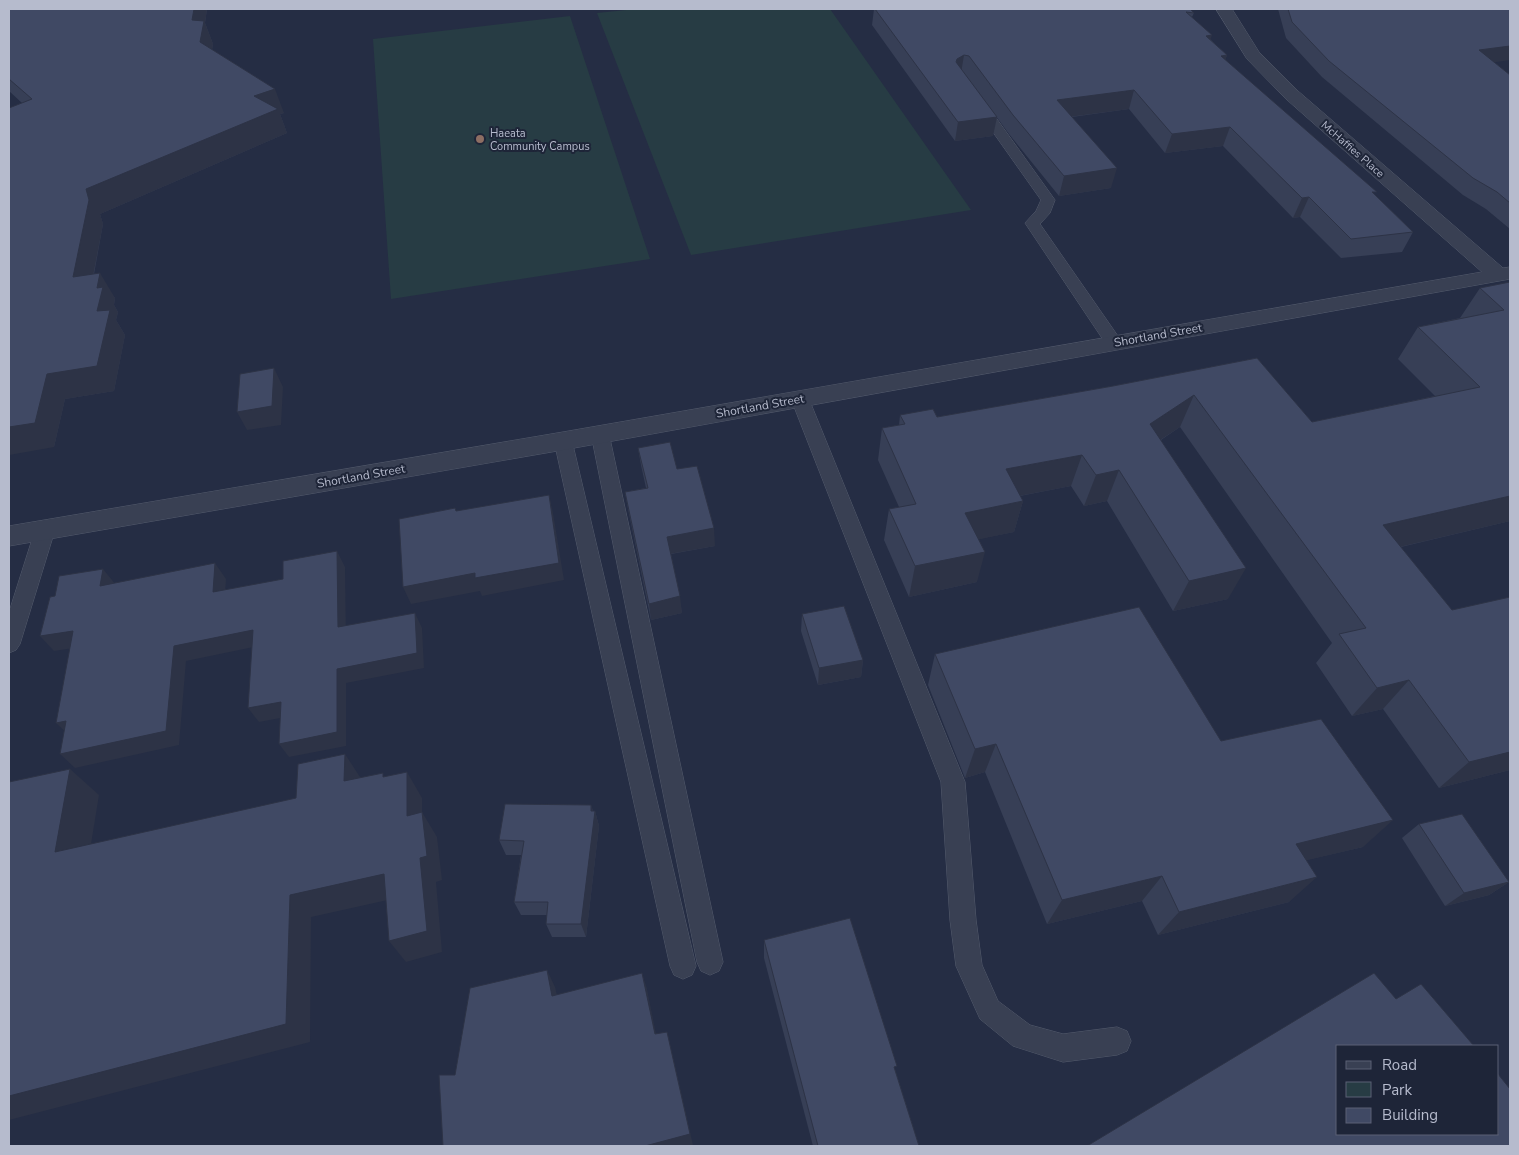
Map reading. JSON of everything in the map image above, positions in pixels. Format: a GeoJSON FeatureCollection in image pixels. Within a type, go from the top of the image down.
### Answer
{"type":"FeatureCollection","features":[{"type":"Feature","properties":{"kind":"street","name":"McHaffies Place"},"geometry":{"type":"LineString","coordinates":[[1224,9],[1253,55],[1292,95],[1504,274]]}},
{"type":"Feature","properties":{"kind":"street","name":"Shortland Street"},"geometry":{"type":"LineString","coordinates":[[9,536],[563,441],[1504,274]]}},
{"type":"Feature","properties":{"kind":"lane"},"geometry":{"type":"LineString","coordinates":[[973,95],[1048,200],[1043,213],[1032,223],[1114,343]]}},
{"type":"Feature","properties":{"kind":"lane"},"geometry":{"type":"LineString","coordinates":[[800,399],[953,782],[963,920],[969,966],[989,1010],[1023,1036],[1063,1048],[1117,1041]]}},
{"type":"Feature","properties":{"kind":"lane"},"geometry":{"type":"LineString","coordinates":[[600,434],[710,962]]}},
{"type":"Feature","properties":{"kind":"lane"},"geometry":{"type":"LineString","coordinates":[[563,441],[683,966]]}},
{"type":"Feature","properties":{"kind":"lane"},"geometry":{"type":"LineString","coordinates":[[9,644],[45,530]]}},
{"type":"Feature","properties":{"kind":"green space"},"geometry":{"type":"Polygon","coordinates":[[[636,9],[830,9],[971,210],[691,255],[597,13],[636,9]]]}},
{"type":"Feature","properties":{"kind":"green space"},"geometry":{"type":"Polygon","coordinates":[[[570,16],[650,259],[391,299],[373,39],[570,16]]]}},
{"type":"Feature","properties":{"kind":"building"},"geometry":{"type":"Polygon","coordinates":[[[9,9],[194,9],[192,20],[204,21],[200,42],[275,89],[254,96],[278,109],[86,189],[89,200],[73,277],[100,273],[97,288],[103,287],[97,311],[110,310],[97,366],[47,374],[35,423],[9,427],[9,108],[32,99],[9,79],[9,9]]]}},
{"type":"Feature","properties":{"kind":"building"},"geometry":{"type":"Polygon","coordinates":[[[875,9],[1190,9],[1194,13],[1186,12],[1212,35],[1206,36],[1227,55],[1221,56],[1377,192],[1372,192],[1413,232],[1351,239],[1309,197],[1302,198],[1230,127],[1172,134],[1134,90],[1057,100],[1117,168],[1064,176],[1013,115],[969,56],[964,55],[957,59],[956,62],[997,117],[958,122],[875,9]]]}},
{"type":"Feature","properties":{"kind":"building"},"geometry":{"type":"Polygon","coordinates":[[[1288,9],[1510,9],[1510,46],[1479,50],[1510,75],[1510,203],[1497,192],[1473,178],[1329,61],[1292,22],[1288,9]]]}},
{"type":"Feature","properties":{"kind":"building"},"geometry":{"type":"Polygon","coordinates":[[[1510,282],[1510,496],[1383,525],[1452,610],[1510,597],[1510,752],[1469,762],[1409,680],[1377,688],[1339,634],[1366,628],[1194,395],[1150,424],[1246,568],[1189,581],[1119,470],[1096,475],[1082,455],[1006,469],[1023,501],[965,513],[985,552],[915,566],[889,509],[916,504],[882,428],[905,424],[900,415],[933,409],[937,417],[1257,358],[1312,422],[1480,387],[1418,327],[1504,310],[1480,288],[1510,282]]]}},
{"type":"Feature","properties":{"kind":"building"},"geometry":{"type":"Polygon","coordinates":[[[274,368],[272,406],[237,412],[240,374],[274,368]]]}},
{"type":"Feature","properties":{"kind":"building"},"geometry":{"type":"Polygon","coordinates":[[[670,442],[677,469],[697,466],[714,528],[667,537],[680,596],[649,604],[625,492],[648,488],[638,448],[670,442]]]}},
{"type":"Feature","properties":{"kind":"building"},"geometry":{"type":"Polygon","coordinates":[[[549,495],[559,563],[475,578],[475,573],[403,587],[399,519],[455,508],[456,511],[549,495]]]}},
{"type":"Feature","properties":{"kind":"building"},"geometry":{"type":"Polygon","coordinates":[[[337,551],[338,627],[415,613],[417,653],[337,669],[337,732],[279,744],[281,702],[248,708],[253,630],[174,646],[166,731],[60,754],[66,721],[56,723],[73,631],[40,636],[50,597],[55,596],[59,576],[103,569],[100,586],[215,563],[213,592],[283,579],[283,561],[337,551]]]}},
{"type":"Feature","properties":{"kind":"building"},"geometry":{"type":"Polygon","coordinates":[[[844,606],[863,660],[819,668],[802,614],[844,606]]]}},
{"type":"Feature","properties":{"kind":"building"},"geometry":{"type":"Polygon","coordinates":[[[1139,607],[1221,741],[1321,719],[1393,820],[1296,844],[1317,877],[1179,912],[1162,876],[1062,900],[996,744],[975,749],[935,654],[1139,607]]]}},
{"type":"Feature","properties":{"kind":"building"},"geometry":{"type":"Polygon","coordinates":[[[345,754],[344,781],[383,773],[383,777],[407,772],[407,816],[422,812],[427,856],[420,858],[427,931],[389,941],[384,874],[290,895],[286,1024],[9,1096],[9,782],[70,769],[55,852],[296,798],[298,764],[345,754]]]}},
{"type":"Feature","properties":{"kind":"building"},"geometry":{"type":"Polygon","coordinates":[[[505,804],[591,805],[591,811],[595,811],[581,924],[546,924],[548,902],[514,902],[524,841],[499,840],[505,804]]]}},
{"type":"Feature","properties":{"kind":"building"},"geometry":{"type":"Polygon","coordinates":[[[1462,814],[1509,882],[1464,893],[1419,824],[1462,814]]]}},
{"type":"Feature","properties":{"kind":"building"},"geometry":{"type":"Polygon","coordinates":[[[850,918],[897,1066],[894,1067],[919,1146],[818,1146],[764,940],[850,918]]]}},
{"type":"Feature","properties":{"kind":"building"},"geometry":{"type":"Polygon","coordinates":[[[547,970],[552,996],[642,973],[655,1034],[667,1032],[690,1134],[645,1146],[443,1146],[439,1075],[455,1075],[470,988],[547,970]]]}},
{"type":"Feature","properties":{"kind":"building"},"geometry":{"type":"Polygon","coordinates":[[[1374,973],[1396,999],[1421,984],[1473,1045],[1336,1045],[1336,1135],[1499,1135],[1499,1075],[1510,1089],[1510,1146],[1087,1146],[1374,973]]]}},
{"type":"Feature","properties":{"kind":"place","name":"Haeata Community Campus"},"geometry":{"type":"Point","coordinates":[480,139]}}]}
